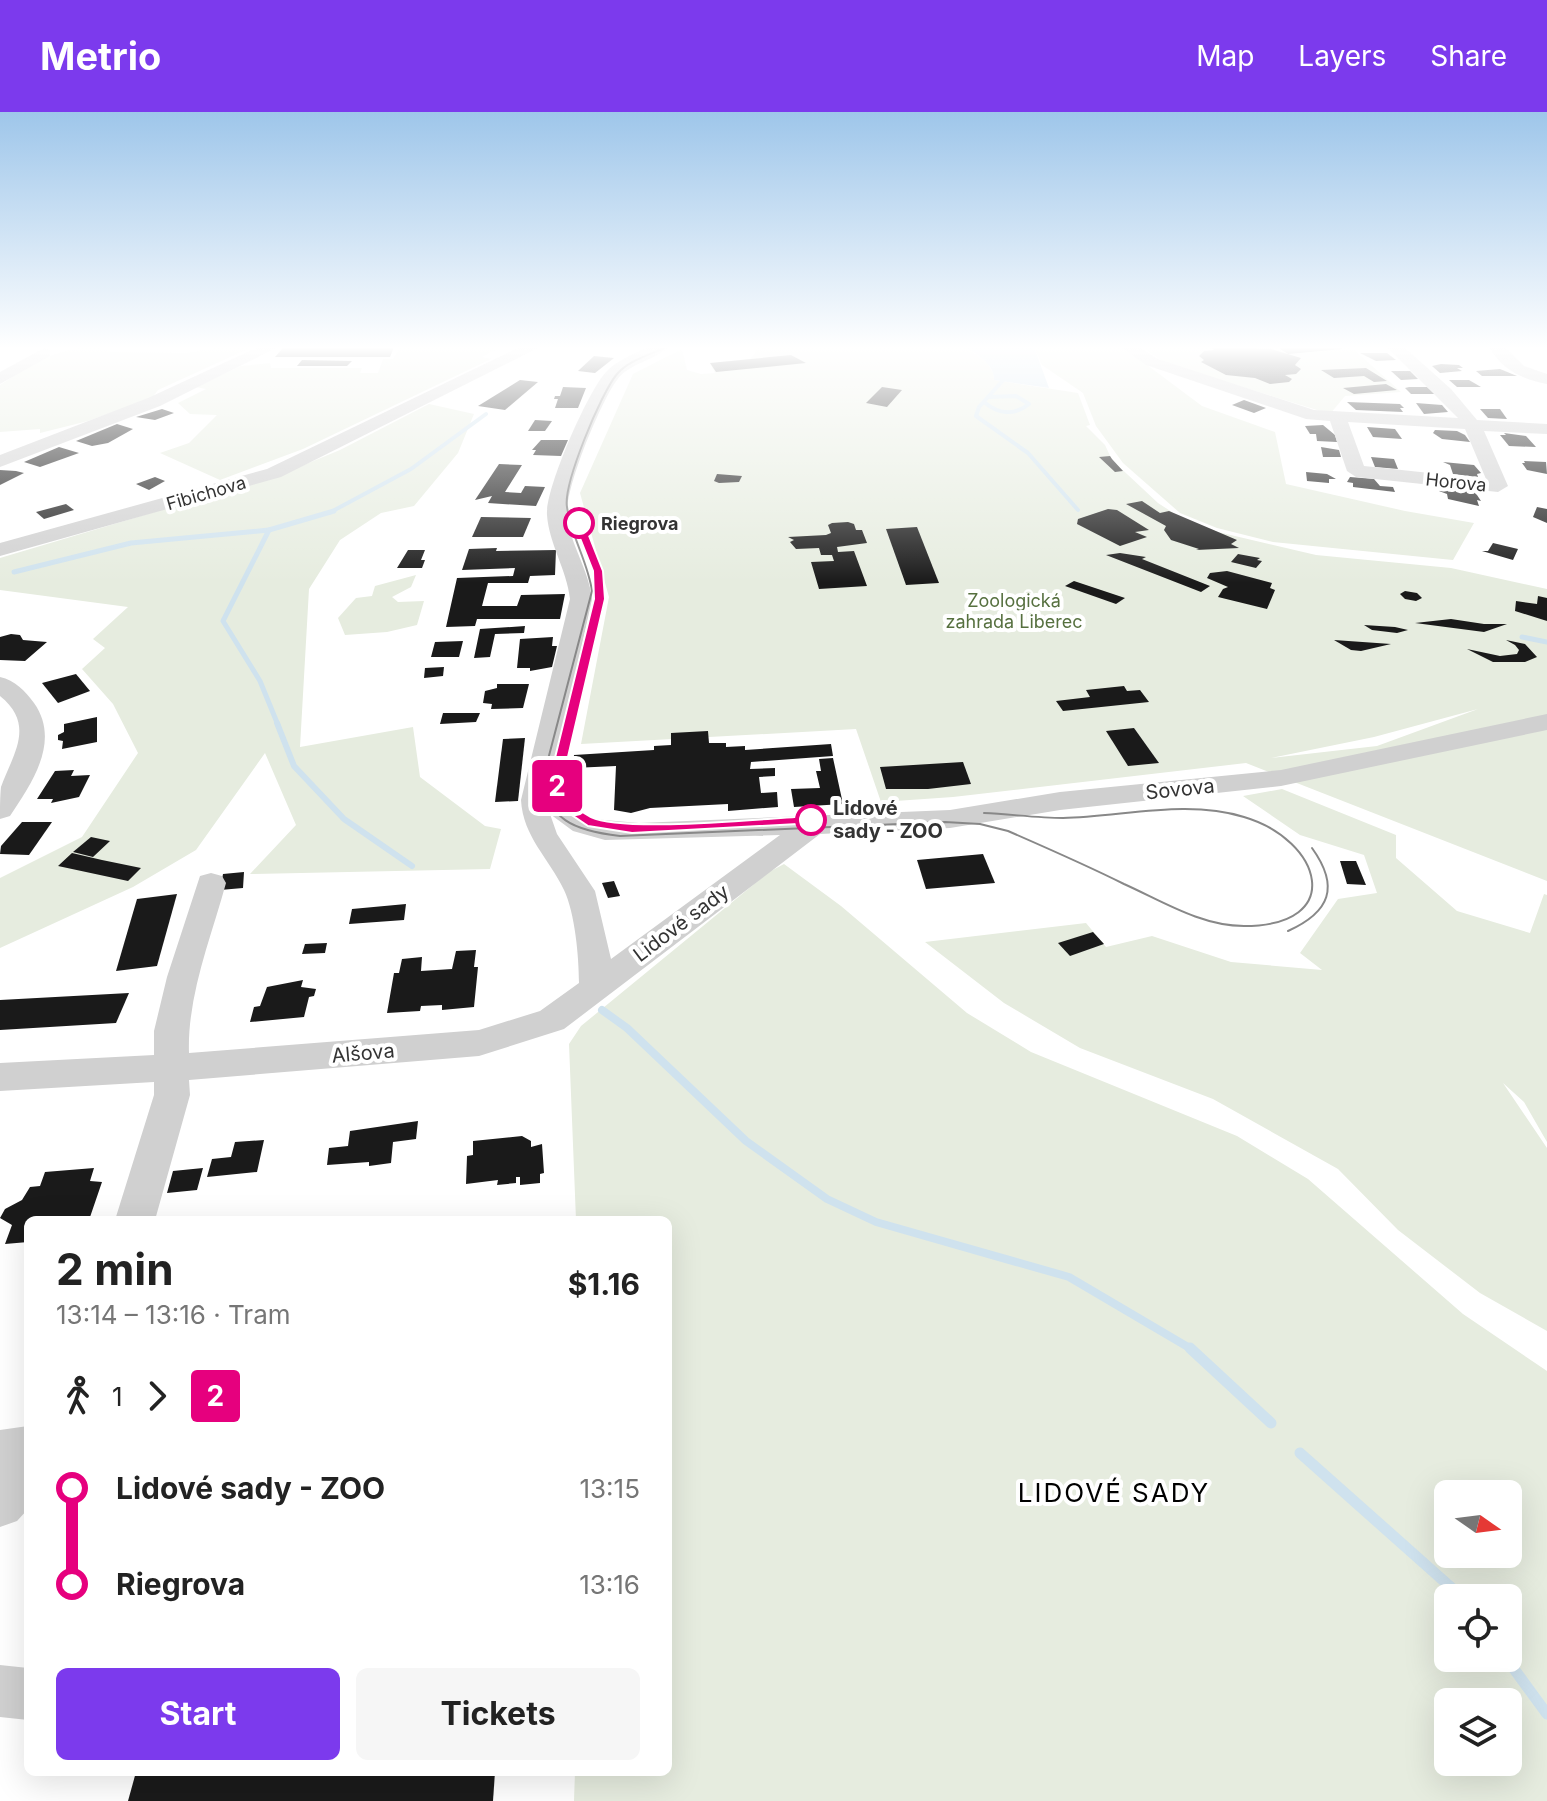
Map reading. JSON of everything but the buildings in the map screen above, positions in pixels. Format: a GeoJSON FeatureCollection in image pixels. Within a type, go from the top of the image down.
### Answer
{"type":"FeatureCollection","features":[{"type":"Feature","properties":{"kind":"street"},"geometry":{"type":"LineString","coordinates":[[0,461],[87,426]]}},
{"type":"Feature","properties":{"kind":"street","name":"Fibichova"},"geometry":{"type":"LineString","coordinates":[[0,550],[274,473],[371,426]]}},
{"type":"Feature","properties":{"kind":"street"},"geometry":{"type":"LineString","coordinates":[[589,426],[558,498],[558,519],[581,581],[581,599],[535,800],[543,834],[580,891],[595,960],[595,986]]}},
{"type":"Feature","properties":{"kind":"street","name":"Horova"},"geometry":{"type":"LineString","coordinates":[[1340,426],[1356,471],[1498,486],[1490,455],[1474,426]]}},
{"type":"Feature","properties":{"kind":"street"},"geometry":{"type":"LineString","coordinates":[[1489,426],[1547,429]]}},
{"type":"Feature","properties":{"kind":"street"},"geometry":{"type":"LineString","coordinates":[[0,440],[56,437]]}},
{"type":"Feature","properties":{"kind":"street"},"geometry":{"type":"LineString","coordinates":[[0,684],[19,695],[31,720],[33,748],[19,783],[0,810]]}},
{"type":"Feature","properties":{"kind":"street","name":"Sovova"},"geometry":{"type":"LineString","coordinates":[[811,826],[950,819],[1060,801],[1281,778],[1547,722]]}},
{"type":"Feature","properties":{"kind":"street"},"geometry":{"type":"LineString","coordinates":[[542,763],[557,806],[589,827],[639,832],[811,826]]}},
{"type":"Feature","properties":{"kind":"street","name":"Lidové sady"},"geometry":{"type":"LineString","coordinates":[[552,1020],[811,826]]}},
{"type":"Feature","properties":{"kind":"street"},"geometry":{"type":"LineString","coordinates":[[136,1216],[172,1095],[171,1031],[183,977],[211,883]]}},
{"type":"Feature","properties":{"kind":"street","name":"Alšova"},"geometry":{"type":"LineString","coordinates":[[0,1077],[171,1068],[479,1043],[552,1020]]}},
{"type":"Feature","properties":{"kind":"street"},"geometry":{"type":"LineString","coordinates":[[0,1453],[24,1450]]}},
{"type":"Feature","properties":{"kind":"street"},"geometry":{"type":"LineString","coordinates":[[0,1504],[24,1480]]}},
{"type":"Feature","properties":{"kind":"street"},"geometry":{"type":"LineString","coordinates":[[0,1691],[24,1694]]}},
{"type":"Feature","properties":{"kind":"green space"},"geometry":{"type":"Polygon","coordinates":[[[0,426],[69,426],[40,433],[40,429],[0,432],[0,426]]]}},
{"type":"Feature","properties":{"kind":"green space"},"geometry":{"type":"Polygon","coordinates":[[[206,426],[351,426],[303,449],[220,480],[160,453],[189,443],[206,426]]]}},
{"type":"Feature","properties":{"kind":"green space"},"geometry":{"type":"Polygon","coordinates":[[[387,426],[469,426],[458,453],[414,506],[381,513],[340,540],[309,589],[300,747],[413,727],[420,777],[485,826],[501,829],[490,869],[250,874],[296,825],[265,753],[196,850],[133,887],[0,948],[0,878],[82,837],[138,753],[113,704],[82,669],[105,648],[93,639],[128,607],[0,590],[0,558],[282,474],[340,450],[387,426]]]}},
{"type":"Feature","properties":{"kind":"green space","name":"Zoologická zahrada Liberec"},"geometry":{"type":"Polygon","coordinates":[[[610,426],[1087,426],[1105,445],[1112,460],[1158,503],[1178,516],[1218,532],[1316,555],[1451,568],[1547,589],[1547,881],[1246,763],[953,797],[881,802],[856,729],[581,744],[609,597],[580,493],[610,426]],[[1478,709],[1374,737],[1271,758],[1377,746],[1478,709]]]}},
{"type":"Feature","properties":{"kind":"green space"},"geometry":{"type":"Polygon","coordinates":[[[1096,426],[1258,426],[1275,432],[1286,484],[1474,523],[1453,560],[1273,542],[1217,528],[1180,513],[1123,463],[1096,426]]]}},
{"type":"Feature","properties":{"kind":"green space"},"geometry":{"type":"Polygon","coordinates":[[[416,575],[411,587],[392,597],[398,602],[424,601],[417,625],[387,632],[345,635],[338,618],[356,598],[372,596],[375,586],[416,575]]]}},
{"type":"Feature","properties":{"kind":"green space"},"geometry":{"type":"Polygon","coordinates":[[[1282,789],[1396,835],[1396,858],[1457,911],[1530,933],[1544,894],[1547,895],[1547,1142],[1524,1102],[1503,1083],[1547,1148],[1547,1331],[1480,1293],[1398,1230],[1338,1169],[1213,1099],[1080,1048],[1004,1003],[925,942],[1086,923],[1106,947],[1152,936],[1231,962],[1322,970],[1300,953],[1338,899],[1377,893],[1364,855],[1300,835],[1243,796],[1282,789]]]}},
{"type":"Feature","properties":{"kind":"green space"},"geometry":{"type":"Polygon","coordinates":[[[784,864],[841,906],[967,1013],[1031,1052],[1237,1136],[1308,1179],[1463,1314],[1547,1371],[1547,1801],[574,1801],[575,1776],[672,1776],[672,1216],[576,1216],[569,1044],[581,1026],[769,872],[784,864]]]}},
{"type":"Feature","properties":{"kind":"waterway"},"geometry":{"type":"LineString","coordinates":[[331,512],[411,469],[470,426]]}},
{"type":"Feature","properties":{"kind":"waterway"},"geometry":{"type":"LineString","coordinates":[[990,426],[1028,453],[1078,510]]}},
{"type":"Feature","properties":{"kind":"waterway"},"geometry":{"type":"LineString","coordinates":[[269,530],[331,512]]}},
{"type":"Feature","properties":{"kind":"waterway"},"geometry":{"type":"LineString","coordinates":[[14,572],[131,543],[269,530]]}},
{"type":"Feature","properties":{"kind":"waterway"},"geometry":{"type":"LineString","coordinates":[[269,530],[223,621],[260,681],[278,725]]}},
{"type":"Feature","properties":{"kind":"waterway"},"geometry":{"type":"LineString","coordinates":[[1522,637],[1547,642]]}},
{"type":"Feature","properties":{"kind":"waterway"},"geometry":{"type":"LineString","coordinates":[[277,723],[294,766],[344,819],[412,866]]}},
{"type":"Feature","properties":{"kind":"waterway"},"geometry":{"type":"LineString","coordinates":[[602,1010],[627,1028],[746,1141],[827,1199],[876,1222],[1069,1277],[1191,1349]]}},
{"type":"Feature","properties":{"kind":"waterway"},"geometry":{"type":"LineString","coordinates":[[1191,1349],[1271,1423]]}},
{"type":"Feature","properties":{"kind":"waterway"},"geometry":{"type":"LineString","coordinates":[[1300,1453],[1447,1584]]}},
{"type":"Feature","properties":{"kind":"waterway"},"geometry":{"type":"LineString","coordinates":[[1516,1672],[1547,1714]]}},
{"type":"Feature","properties":{"kind":"tram line"},"geometry":{"type":"LineString","coordinates":[[590,426],[571,479],[567,507],[592,591],[545,771],[550,802],[566,820],[590,831],[620,836],[945,822],[980,824],[1008,831],[1212,922],[1244,926],[1277,922],[1298,912],[1310,898],[1312,880],[1305,862],[1291,844],[1271,828],[1244,817],[1200,809],[1063,818],[984,813]]}},
{"type":"Feature","properties":{"kind":"tram line","name":"2"},"geometry":{"type":"LineString","coordinates":[[579,523],[598,571],[600,599],[557,774],[560,797],[565,804],[588,821],[632,828],[811,820]]}},
{"type":"Feature","properties":{"kind":"tram line"},"geometry":{"type":"LineString","coordinates":[[567,733],[559,774],[562,796],[578,814],[592,822]]}},
{"type":"Feature","properties":{"kind":"tram line"},"geometry":{"type":"LineString","coordinates":[[1288,931],[1313,916],[1326,897],[1326,875],[1312,848]]}},
{"type":"Feature","properties":{"kind":"place","name":"Riegrova"},"geometry":{"type":"Point","coordinates":[579,523]}},
{"type":"Feature","properties":{"kind":"place","name":"Lidové sady - ZOO"},"geometry":{"type":"Point","coordinates":[811,820]}},
{"type":"Feature","properties":{"kind":"district","name":"LIDOVÉ SADY"},"geometry":{"type":"Point","coordinates":[1114,1492]}}]}
